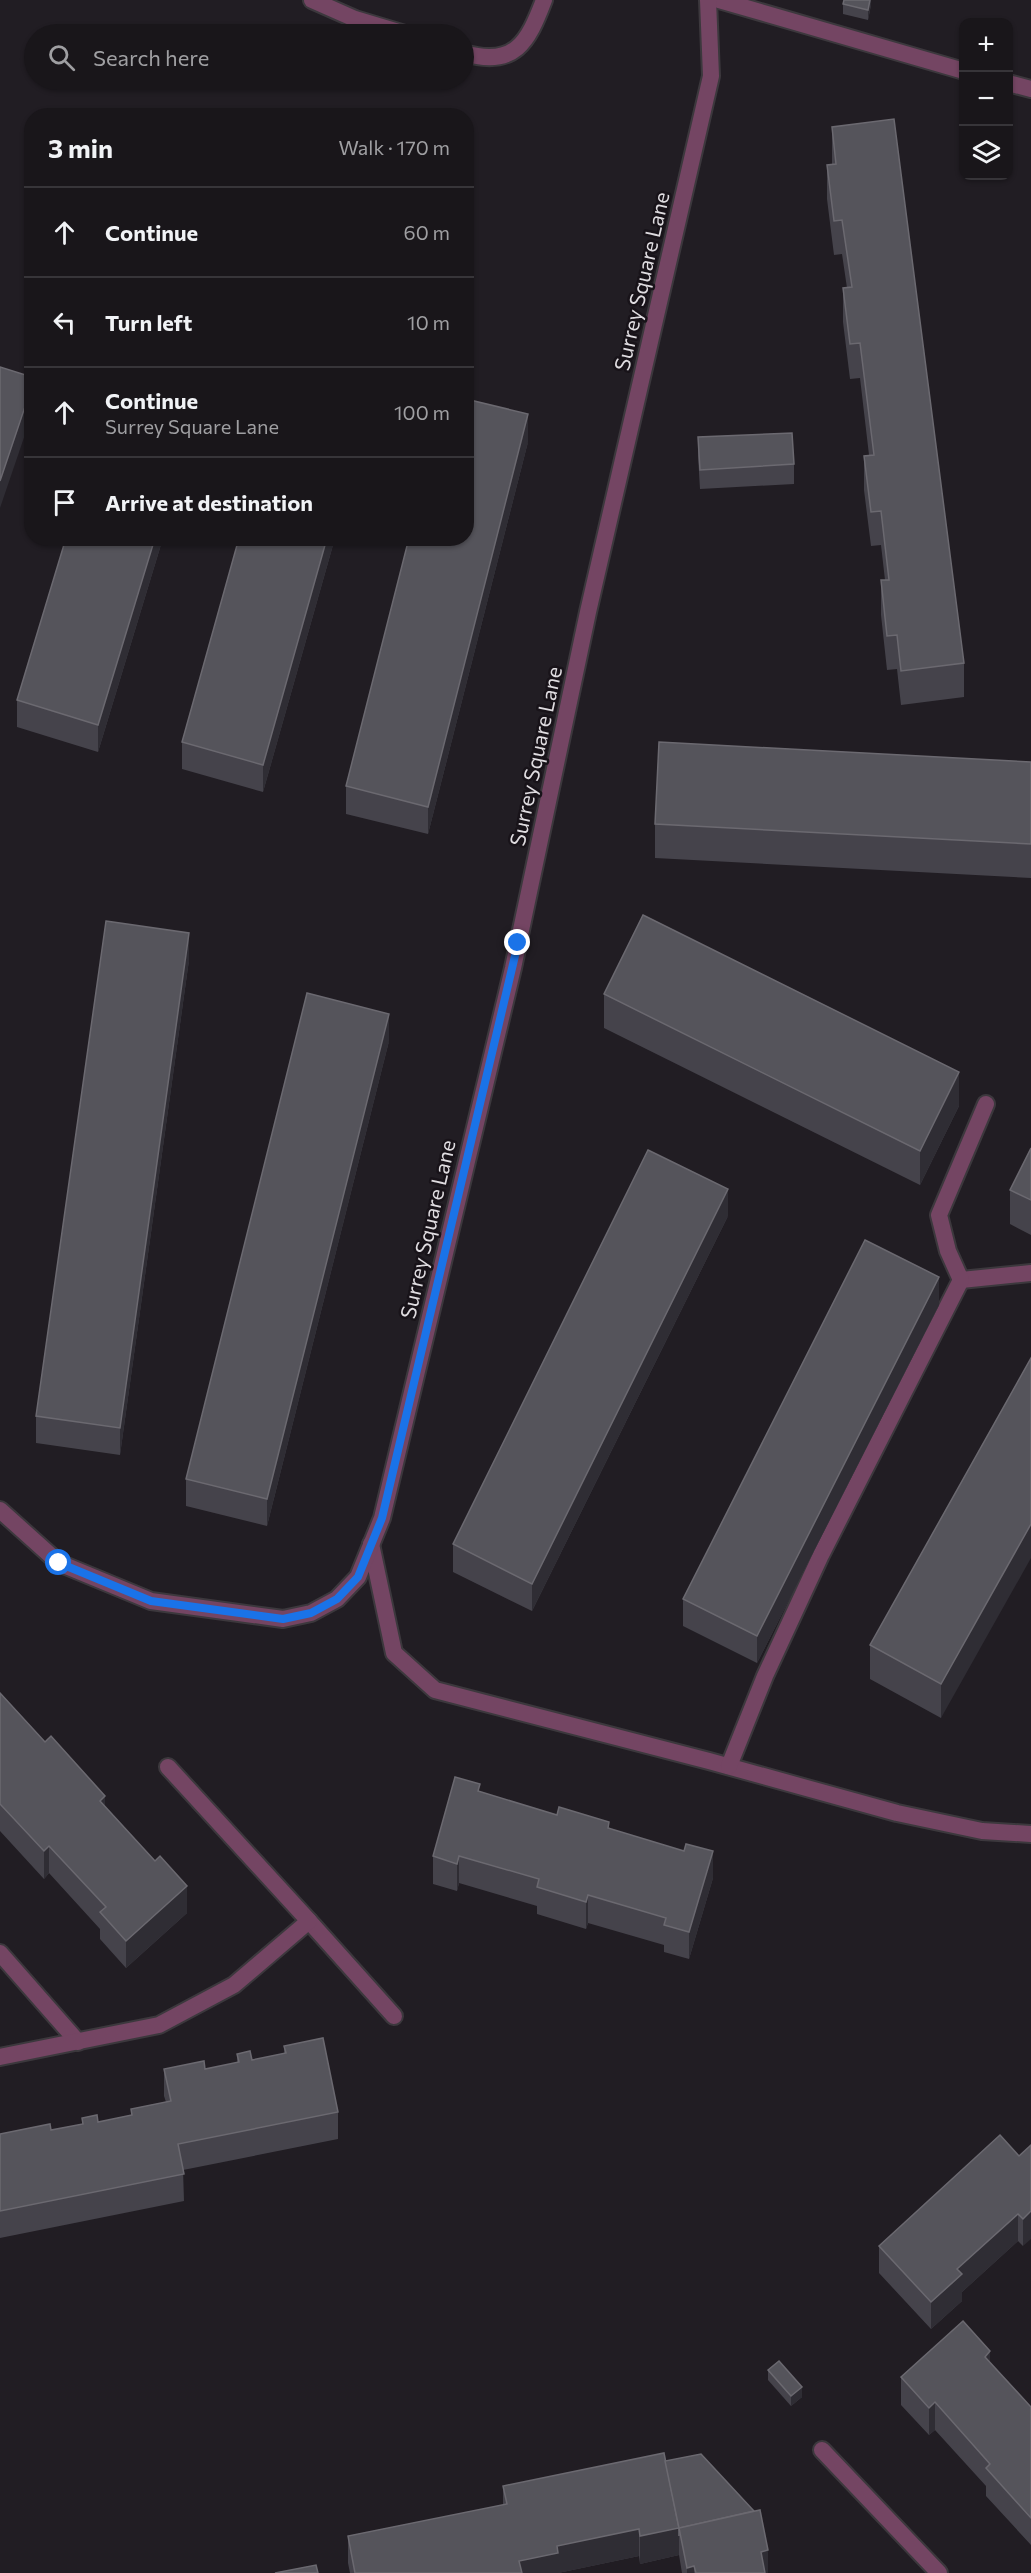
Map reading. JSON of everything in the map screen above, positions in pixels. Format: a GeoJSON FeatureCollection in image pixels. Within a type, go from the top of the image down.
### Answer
{"type":"FeatureCollection","features":[{"type":"Feature","properties":{"kind":"street"},"geometry":{"type":"LineString","coordinates":[[312,0],[372,24]]}},
{"type":"Feature","properties":{"kind":"street"},"geometry":{"type":"LineString","coordinates":[[474,54],[496,57],[516,51],[532,32],[544,0]]}},
{"type":"Feature","properties":{"kind":"street","name":"Surrey Square Lane"},"geometry":{"type":"LineString","coordinates":[[0,1510],[28,1538],[59,1563],[151,1601],[283,1619],[311,1613],[337,1599],[358,1577],[382,1518],[513,968],[588,612],[711,76],[708,0]]}},
{"type":"Feature","properties":{"kind":"street"},"geometry":{"type":"LineString","coordinates":[[719,0],[959,70]]}},
{"type":"Feature","properties":{"kind":"street"},"geometry":{"type":"LineString","coordinates":[[1013,84],[1031,89]]}},
{"type":"Feature","properties":{"kind":"street"},"geometry":{"type":"LineString","coordinates":[[961,1280],[948,1251],[939,1215],[986,1104]]}},
{"type":"Feature","properties":{"kind":"street"},"geometry":{"type":"LineString","coordinates":[[961,1280],[1031,1273]]}},
{"type":"Feature","properties":{"kind":"street"},"geometry":{"type":"LineString","coordinates":[[729,1766],[765,1676],[821,1555],[961,1280]]}},
{"type":"Feature","properties":{"kind":"street"},"geometry":{"type":"LineString","coordinates":[[371,1544],[394,1653],[435,1690],[729,1766],[897,1813],[982,1831],[1031,1834]]}},
{"type":"Feature","properties":{"kind":"street"},"geometry":{"type":"LineString","coordinates":[[168,1767],[394,2016]]}},
{"type":"Feature","properties":{"kind":"street"},"geometry":{"type":"LineString","coordinates":[[0,2057],[159,2025],[234,1985],[309,1921]]}},
{"type":"Feature","properties":{"kind":"street"},"geometry":{"type":"LineString","coordinates":[[0,1953],[78,2042]]}},
{"type":"Feature","properties":{"kind":"street"},"geometry":{"type":"LineString","coordinates":[[822,2450],[939,2573]]}},
{"type":"Feature","properties":{"kind":"building"},"geometry":{"type":"Polygon","coordinates":[[[844,0],[870,0],[868,10],[843,4],[844,0]]]}},
{"type":"Feature","properties":{"kind":"building"},"geometry":{"type":"Polygon","coordinates":[[[894,119],[964,663],[901,671],[897,635],[887,636],[881,580],[889,580],[881,511],[871,512],[864,456],[874,455],[860,343],[850,344],[843,288],[852,287],[842,220],[834,221],[827,165],[836,164],[832,127],[894,119]]]}},
{"type":"Feature","properties":{"kind":"building"},"geometry":{"type":"Polygon","coordinates":[[[0,367],[24,374],[24,410],[0,481],[0,367]]]}},
{"type":"Feature","properties":{"kind":"building"},"geometry":{"type":"Polygon","coordinates":[[[474,401],[528,414],[428,807],[346,786],[407,546],[474,546],[474,401]]]}},
{"type":"Feature","properties":{"kind":"building"},"geometry":{"type":"Polygon","coordinates":[[[792,433],[794,464],[700,470],[698,437],[792,433]]]}},
{"type":"Feature","properties":{"kind":"building"},"geometry":{"type":"Polygon","coordinates":[[[64,546],[153,546],[98,725],[17,700],[64,546]]]}},
{"type":"Feature","properties":{"kind":"building"},"geometry":{"type":"Polygon","coordinates":[[[237,546],[325,546],[263,765],[182,742],[237,546]]]}},
{"type":"Feature","properties":{"kind":"building"},"geometry":{"type":"Polygon","coordinates":[[[659,742],[1031,762],[1031,844],[655,824],[659,742]]]}},
{"type":"Feature","properties":{"kind":"building"},"geometry":{"type":"Polygon","coordinates":[[[643,915],[959,1072],[920,1151],[604,994],[643,915]]]}},
{"type":"Feature","properties":{"kind":"building"},"geometry":{"type":"Polygon","coordinates":[[[106,921],[189,933],[120,1428],[36,1416],[106,921]]]}},
{"type":"Feature","properties":{"kind":"building"},"geometry":{"type":"Polygon","coordinates":[[[307,993],[389,1014],[267,1499],[186,1479],[307,993]]]}},
{"type":"Feature","properties":{"kind":"building"},"geometry":{"type":"Polygon","coordinates":[[[1031,1148],[1031,1200],[1010,1190],[1031,1148]]]}},
{"type":"Feature","properties":{"kind":"building"},"geometry":{"type":"Polygon","coordinates":[[[648,1150],[728,1189],[532,1584],[453,1544],[648,1150]]]}},
{"type":"Feature","properties":{"kind":"building"},"geometry":{"type":"Polygon","coordinates":[[[865,1240],[939,1277],[757,1636],[683,1599],[865,1240]]]}},
{"type":"Feature","properties":{"kind":"building"},"geometry":{"type":"Polygon","coordinates":[[[1031,1358],[1031,1524],[941,1684],[870,1645],[1031,1358]]]}},
{"type":"Feature","properties":{"kind":"building"},"geometry":{"type":"Polygon","coordinates":[[[0,1693],[45,1742],[51,1736],[105,1796],[100,1801],[155,1861],[160,1856],[187,1886],[126,1941],[100,1912],[106,1907],[49,1846],[44,1851],[0,1804],[0,1693]]]}},
{"type":"Feature","properties":{"kind":"building"},"geometry":{"type":"Polygon","coordinates":[[[455,1777],[480,1784],[478,1791],[557,1815],[559,1807],[609,1822],[608,1828],[684,1851],[686,1844],[713,1851],[689,1932],[664,1925],[666,1918],[588,1895],[586,1902],[537,1887],[539,1879],[459,1856],[457,1864],[433,1856],[455,1777]]]}},
{"type":"Feature","properties":{"kind":"building"},"geometry":{"type":"Polygon","coordinates":[[[323,2038],[338,2112],[178,2144],[184,2174],[0,2211],[0,2134],[50,2124],[51,2130],[83,2124],[82,2118],[97,2115],[98,2122],[132,2115],[131,2109],[171,2101],[164,2069],[204,2061],[205,2069],[239,2062],[237,2054],[250,2051],[252,2060],[286,2053],[284,2046],[323,2038]]]}},
{"type":"Feature","properties":{"kind":"building"},"geometry":{"type":"Polygon","coordinates":[[[1000,2135],[1019,2156],[1031,2145],[1031,2211],[1023,2219],[1018,2214],[957,2269],[962,2274],[931,2302],[879,2246],[1000,2135]]]}},
{"type":"Feature","properties":{"kind":"building"},"geometry":{"type":"Polygon","coordinates":[[[963,2321],[990,2351],[985,2357],[1031,2407],[1031,2518],[986,2468],[990,2464],[935,2402],[929,2408],[901,2377],[963,2321]]]}},
{"type":"Feature","properties":{"kind":"building"},"geometry":{"type":"Polygon","coordinates":[[[779,2361],[802,2387],[791,2396],[768,2370],[779,2361]]]}},
{"type":"Feature","properties":{"kind":"building"},"geometry":{"type":"Polygon","coordinates":[[[664,2453],[679,2528],[640,2536],[639,2529],[557,2546],[558,2553],[519,2561],[522,2573],[355,2573],[348,2536],[507,2504],[503,2486],[664,2453]]]}},
{"type":"Feature","properties":{"kind":"building"},"geometry":{"type":"Polygon","coordinates":[[[701,2454],[754,2511],[679,2528],[665,2461],[701,2454]]]}},
{"type":"Feature","properties":{"kind":"building"},"geometry":{"type":"Polygon","coordinates":[[[760,2510],[768,2550],[761,2552],[765,2573],[696,2573],[694,2566],[687,2568],[679,2528],[760,2510]]]}},
{"type":"Feature","properties":{"kind":"building"},"geometry":{"type":"Polygon","coordinates":[[[316,2565],[318,2573],[275,2573],[316,2565]]]}},
{"type":"Feature","properties":{"kind":"route"},"geometry":{"type":"LineString","coordinates":[[59,1563],[151,1601],[283,1619],[311,1613],[337,1599],[358,1577],[382,1518],[518,943]]}}]}
